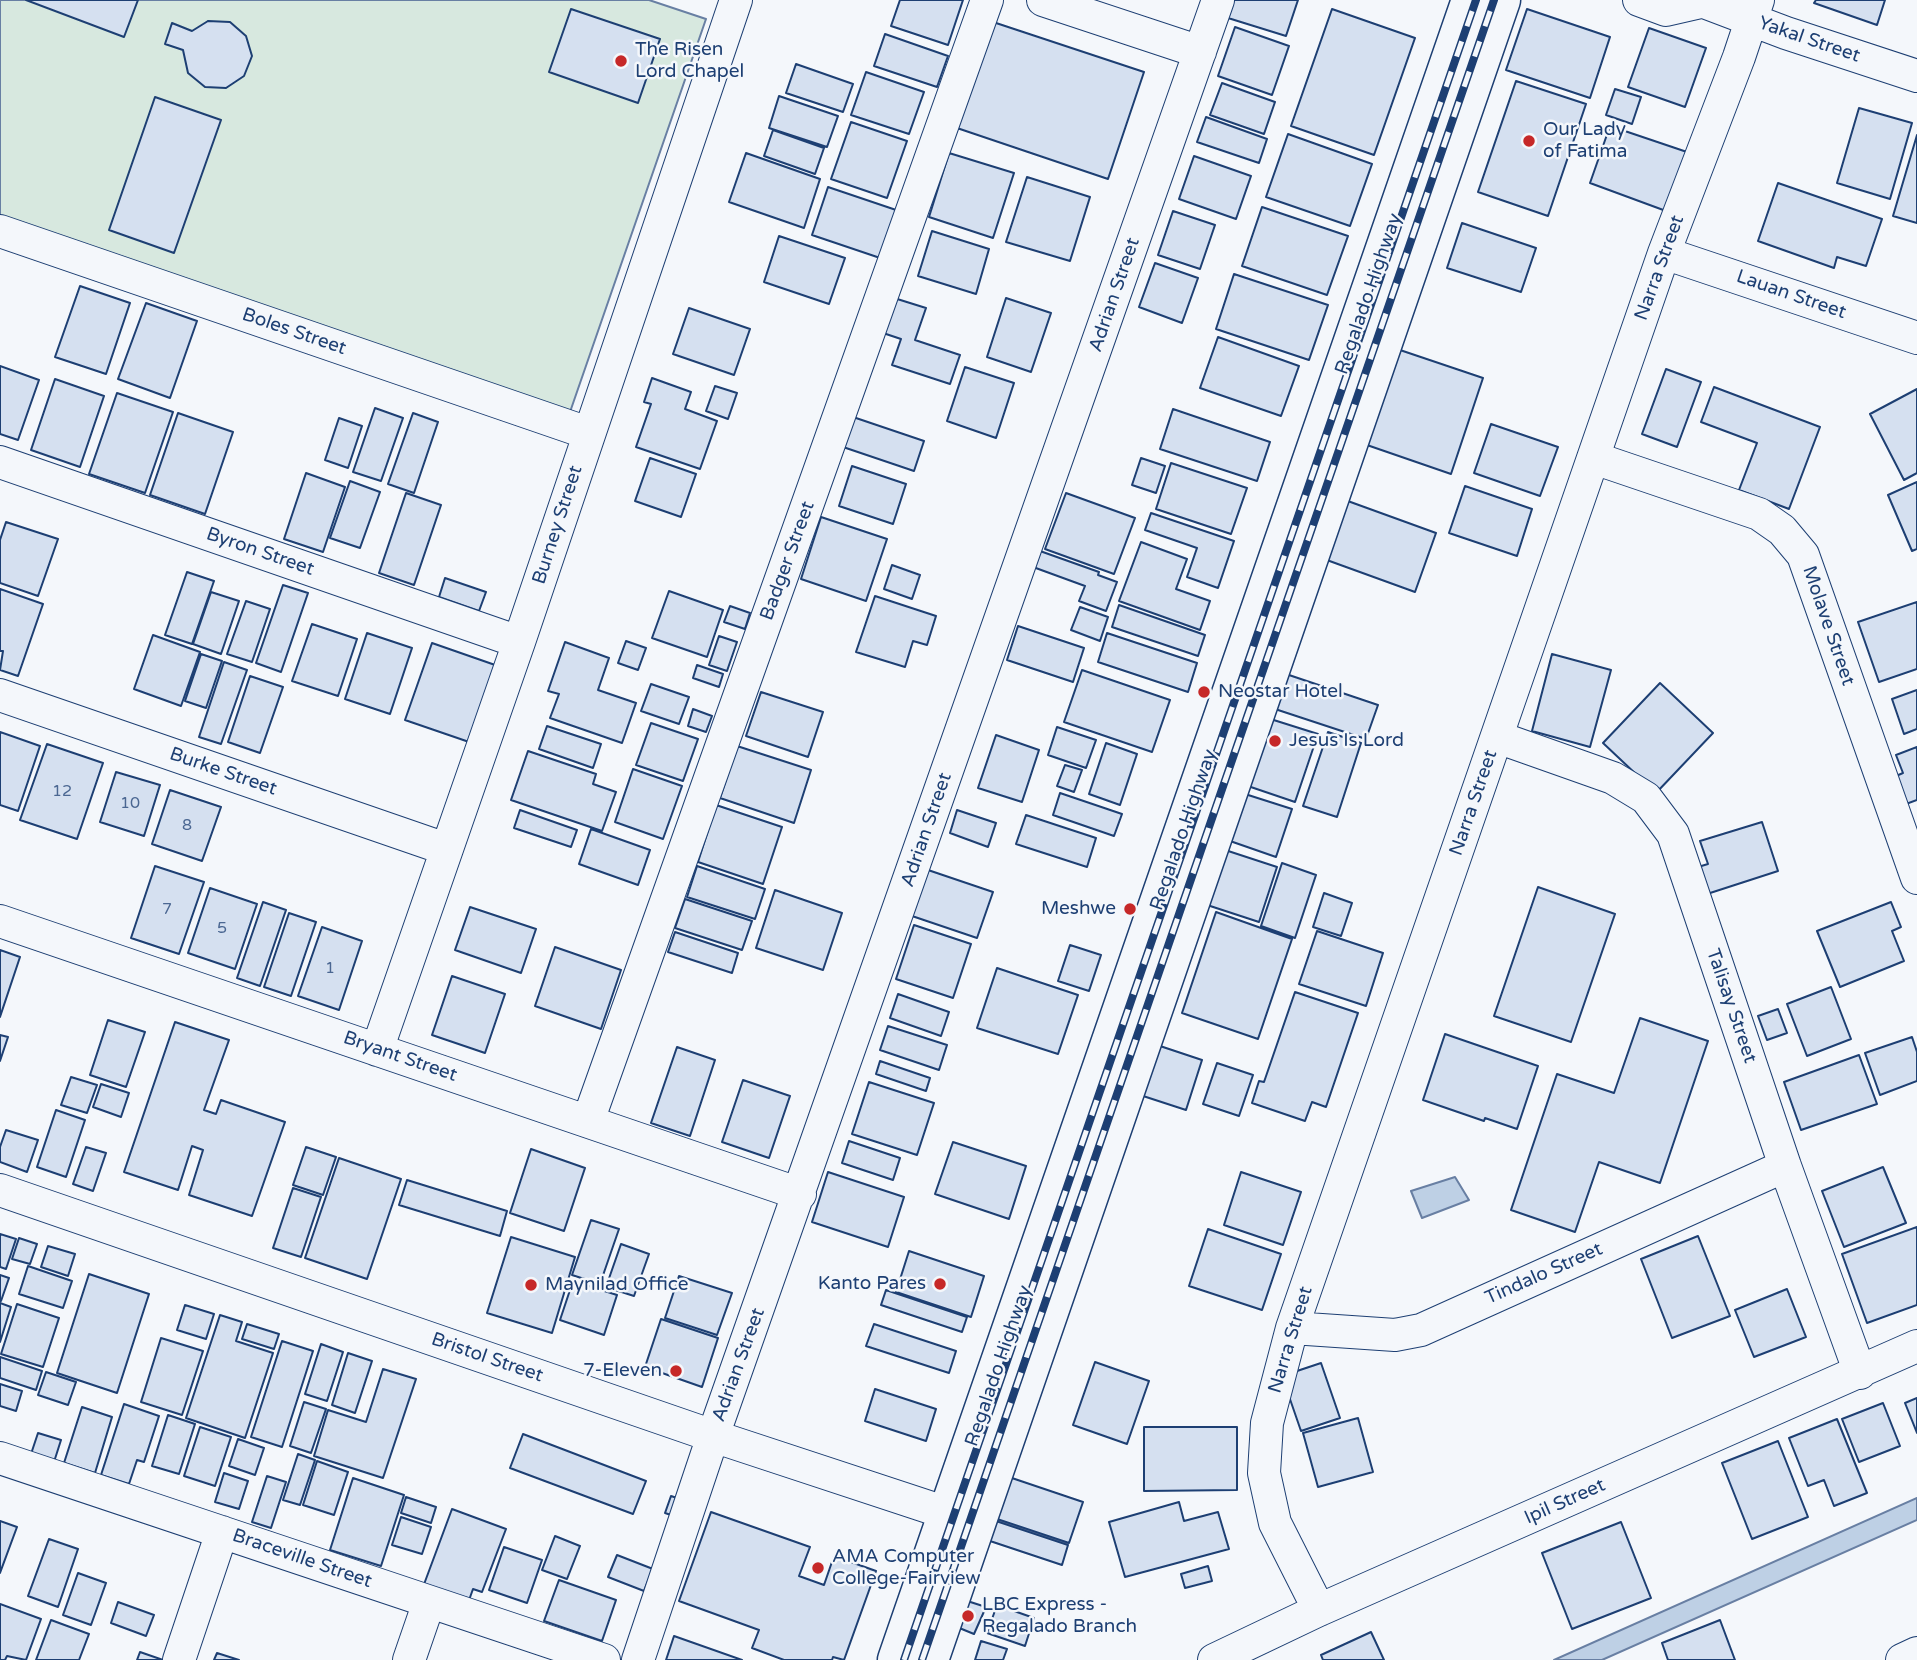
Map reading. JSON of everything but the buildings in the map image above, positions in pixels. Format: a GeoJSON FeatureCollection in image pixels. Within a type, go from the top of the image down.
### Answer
{"type":"FeatureCollection","features":[{"type":"Feature","properties":{"kind":"main road","name":"Regalado Highway"},"geometry":{"type":"LineString","coordinates":[[929,1660],[962,1518],[1471,0]]}},
{"type":"Feature","properties":{"kind":"main road","name":"Regalado Highway"},"geometry":{"type":"LineString","coordinates":[[897,1660],[962,1518],[1501,0]]}},
{"type":"Feature","properties":{"kind":"street","name":"Burney Street"},"geometry":{"type":"LineString","coordinates":[[377,1050],[519,642],[736,0]]}},
{"type":"Feature","properties":{"kind":"street","name":"Badger Street"},"geometry":{"type":"LineString","coordinates":[[588,1121],[987,0]]}},
{"type":"Feature","properties":{"kind":"street"},"geometry":{"type":"LineString","coordinates":[[1043,0],[1200,52]]}},
{"type":"Feature","properties":{"kind":"street","name":"Adrian Street"},"geometry":{"type":"LineString","coordinates":[[638,1660],[713,1436],[1218,0]]}},
{"type":"Feature","properties":{"kind":"street","name":"Yakal Street"},"geometry":{"type":"LineString","coordinates":[[1639,0],[1666,10],[1700,1],[1754,10],[1917,76]]}},
{"type":"Feature","properties":{"kind":"street","name":"Narra Street"},"geometry":{"type":"LineString","coordinates":[[1319,1610],[1275,1523],[1264,1473],[1267,1423],[1292,1328],[1664,253],[1754,10]]}},
{"type":"Feature","properties":{"kind":"street","name":"Boles Street"},"geometry":{"type":"LineString","coordinates":[[0,231],[588,433]]}},
{"type":"Feature","properties":{"kind":"street","name":"Lauan Street"},"geometry":{"type":"LineString","coordinates":[[1664,253],[1917,338]]}},
{"type":"Feature","properties":{"kind":"street","name":"Molave Street"},"geometry":{"type":"LineString","coordinates":[[1594,458],[1759,514],[1782,530],[1803,555],[1917,878]]}},
{"type":"Feature","properties":{"kind":"street","name":"Byron Street"},"geometry":{"type":"LineString","coordinates":[[0,461],[519,642]]}},
{"type":"Feature","properties":{"kind":"street","name":"Burke Street"},"geometry":{"type":"LineString","coordinates":[[0,695],[446,849]]}},
{"type":"Feature","properties":{"kind":"street","name":"Talisay Street"},"geometry":{"type":"LineString","coordinates":[[1497,737],[1614,778],[1646,797],[1673,834],[1785,1166],[1860,1373]]}},
{"type":"Feature","properties":{"kind":"street","name":"Bryant Street"},"geometry":{"type":"LineString","coordinates":[[0,921],[800,1194]]}},
{"type":"Feature","properties":{"kind":"street","name":"Tindalo Street"},"geometry":{"type":"LineString","coordinates":[[1292,1328],[1395,1335],[1422,1329],[1785,1166]]}},
{"type":"Feature","properties":{"kind":"street","name":"Bristol Street"},"geometry":{"type":"LineString","coordinates":[[0,1191],[713,1436],[962,1518]]}},
{"type":"Feature","properties":{"kind":"street","name":"Ipil Street"},"geometry":{"type":"LineString","coordinates":[[1214,1660],[1319,1610],[1917,1346]]}},
{"type":"Feature","properties":{"kind":"street","name":"Braceville Street"},"geometry":{"type":"LineString","coordinates":[[0,1458],[604,1660]]}},
{"type":"Feature","properties":{"kind":"street"},"geometry":{"type":"LineString","coordinates":[[179,1660],[222,1532]]}},
{"type":"Feature","properties":{"kind":"street"},"geometry":{"type":"LineString","coordinates":[[410,1660],[429,1602]]}},
{"type":"Feature","properties":{"kind":"street"},"geometry":{"type":"LineString","coordinates":[[1902,1660],[1917,1653]]}},
{"type":"Feature","properties":{"kind":"shaded area"},"geometry":{"type":"Polygon","coordinates":[[[0,0],[649,0],[706,19],[570,412],[0,219],[0,0]]]}},
{"type":"Feature","properties":{"kind":"water"},"geometry":{"type":"Polygon","coordinates":[[[1455,1177],[1469,1200],[1422,1218],[1411,1191],[1455,1177]]]}},
{"type":"Feature","properties":{"kind":"water"},"geometry":{"type":"Polygon","coordinates":[[[1917,1498],[1917,1520],[1602,1660],[1554,1660],[1917,1498]]]}},
{"type":"Feature","properties":{"kind":"railway"},"geometry":{"type":"LineString","coordinates":[[904,1660],[1476,0]]}},
{"type":"Feature","properties":{"kind":"railway"},"geometry":{"type":"LineString","coordinates":[[922,1660],[1494,0]]}},
{"type":"Feature","properties":{"kind":"place","name":"The Risen Lord Chapel"},"geometry":{"type":"Point","coordinates":[621,61]}},
{"type":"Feature","properties":{"kind":"place","name":"Our Lady of Fatima"},"geometry":{"type":"Point","coordinates":[1529,141]}},
{"type":"Feature","properties":{"kind":"place","name":"Neostar Hotel"},"geometry":{"type":"Point","coordinates":[1204,692]}},
{"type":"Feature","properties":{"kind":"place","name":"Jesus Is Lord"},"geometry":{"type":"Point","coordinates":[1275,741]}},
{"type":"Feature","properties":{"kind":"place","name":"Meshwe"},"geometry":{"type":"Point","coordinates":[1130,909]}},
{"type":"Feature","properties":{"kind":"place","name":"Kanto Pares"},"geometry":{"type":"Point","coordinates":[940,1284]}},
{"type":"Feature","properties":{"kind":"place","name":"Maynilad Office"},"geometry":{"type":"Point","coordinates":[531,1285]}},
{"type":"Feature","properties":{"kind":"place","name":"7-Eleven"},"geometry":{"type":"Point","coordinates":[676,1371]}},
{"type":"Feature","properties":{"kind":"place","name":"AMA Computer College-Fairview"},"geometry":{"type":"Point","coordinates":[818,1568]}},
{"type":"Feature","properties":{"kind":"place","name":"LBC Express - Regalado Branch"},"geometry":{"type":"Point","coordinates":[968,1616]}}]}
